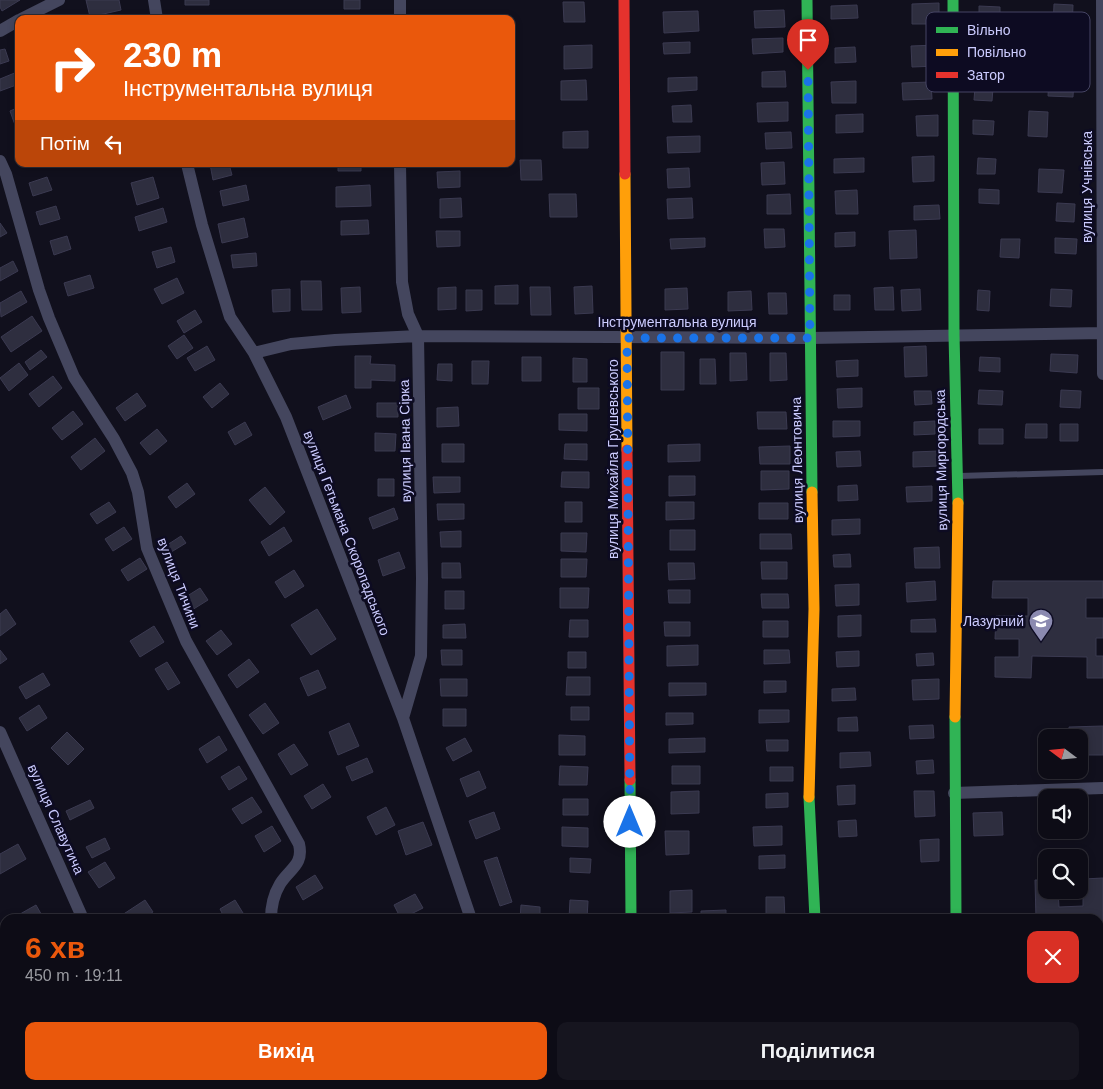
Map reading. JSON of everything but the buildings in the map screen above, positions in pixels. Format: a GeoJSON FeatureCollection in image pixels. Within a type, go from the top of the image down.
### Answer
{"type":"FeatureCollection","features":[{"type":"Feature","properties":{"kind":"street"},"geometry":{"type":"LineString","coordinates":[[28,15],[59,0]]}},
{"type":"Feature","properties":{"kind":"street"},"geometry":{"type":"LineString","coordinates":[[154,0],[156,15]]}},
{"type":"Feature","properties":{"kind":"street"},"geometry":{"type":"LineString","coordinates":[[400,0],[400,15]]}},
{"type":"Feature","properties":{"kind":"street","name":"вулиця Михайла Грушевського"},"geometry":{"type":"LineString","coordinates":[[624,0],[631,914]]}},
{"type":"Feature","properties":{"kind":"street","name":"вулиця Леонтовича"},"geometry":{"type":"LineString","coordinates":[[807,0],[814,609],[809,807],[815,914]]}},
{"type":"Feature","properties":{"kind":"street","name":"вулиця Учнівська"},"geometry":{"type":"LineString","coordinates":[[1102,0],[1103,374]]}},
{"type":"Feature","properties":{"kind":"street"},"geometry":{"type":"LineString","coordinates":[[0,32],[15,22]]}},
{"type":"Feature","properties":{"kind":"street","name":"вулиця Миргородська"},"geometry":{"type":"LineString","coordinates":[[953,92],[954,335],[958,476],[954,793],[956,914]]}},
{"type":"Feature","properties":{"kind":"street","name":"вулиця Тичини"},"geometry":{"type":"LineString","coordinates":[[0,161],[6,174],[39,290],[49,318],[74,377],[114,439],[132,473],[138,492],[147,548],[186,641],[299,844],[301,855],[298,862],[279,886],[274,898],[272,914]]}},
{"type":"Feature","properties":{"kind":"street","name":"вулиця Гетьмана Скоропадського"},"geometry":{"type":"LineString","coordinates":[[188,167],[202,225],[230,317],[254,353],[286,417],[403,718],[469,914]]}},
{"type":"Feature","properties":{"kind":"street","name":"вулиця Івана Сірка"},"geometry":{"type":"LineString","coordinates":[[400,167],[402,282],[408,314],[418,336],[422,578],[421,656],[403,718]]}},
{"type":"Feature","properties":{"kind":"street","name":"Інструментальна вулиця"},"geometry":{"type":"LineString","coordinates":[[254,353],[291,344],[418,336],[810,338],[1102,333]]}},
{"type":"Feature","properties":{"kind":"street","name":"вулиця Славутича"},"geometry":{"type":"LineString","coordinates":[[0,732],[81,914]]}},
{"type":"Feature","properties":{"kind":"street"},"geometry":{"type":"LineString","coordinates":[[954,793],[1103,788]]}},
{"type":"Feature","properties":{"kind":"lane"},"geometry":{"type":"LineString","coordinates":[[958,476],[1103,472]]}},
{"type":"Feature","properties":{"kind":"traffic: fast"},"geometry":{"type":"LineString","coordinates":[[807,0],[812,492]]}},
{"type":"Feature","properties":{"kind":"traffic: fast"},"geometry":{"type":"LineString","coordinates":[[953,0],[953,12]]}},
{"type":"Feature","properties":{"kind":"traffic: fast"},"geometry":{"type":"LineString","coordinates":[[953,92],[954,335],[958,503]]}},
{"type":"Feature","properties":{"kind":"traffic: fast"},"geometry":{"type":"LineString","coordinates":[[955,717],[956,914]]}},
{"type":"Feature","properties":{"kind":"traffic: fast"},"geometry":{"type":"LineString","coordinates":[[630,780],[631,914]]}},
{"type":"Feature","properties":{"kind":"traffic: fast"},"geometry":{"type":"LineString","coordinates":[[809,797],[815,914]]}},
{"type":"Feature","properties":{"kind":"traffic: slow"},"geometry":{"type":"LineString","coordinates":[[625,174],[627,450]]}},
{"type":"Feature","properties":{"kind":"traffic: slow"},"geometry":{"type":"LineString","coordinates":[[809,797],[814,609],[812,492]]}},
{"type":"Feature","properties":{"kind":"traffic: slow"},"geometry":{"type":"LineString","coordinates":[[955,717],[958,503]]}},
{"type":"Feature","properties":{"kind":"traffic: jam"},"geometry":{"type":"LineString","coordinates":[[624,0],[625,174]]}},
{"type":"Feature","properties":{"kind":"traffic: jam"},"geometry":{"type":"LineString","coordinates":[[627,450],[630,780]]}},
{"type":"Feature","properties":{"kind":"place","name":"Лазурний"},"geometry":{"type":"Point","coordinates":[1041,642]}},
{"type":"Feature","properties":{"kind":"route"},"geometry":{"type":"LineString","coordinates":[[630,822],[627,338],[810,338],[808,70]]}}]}
